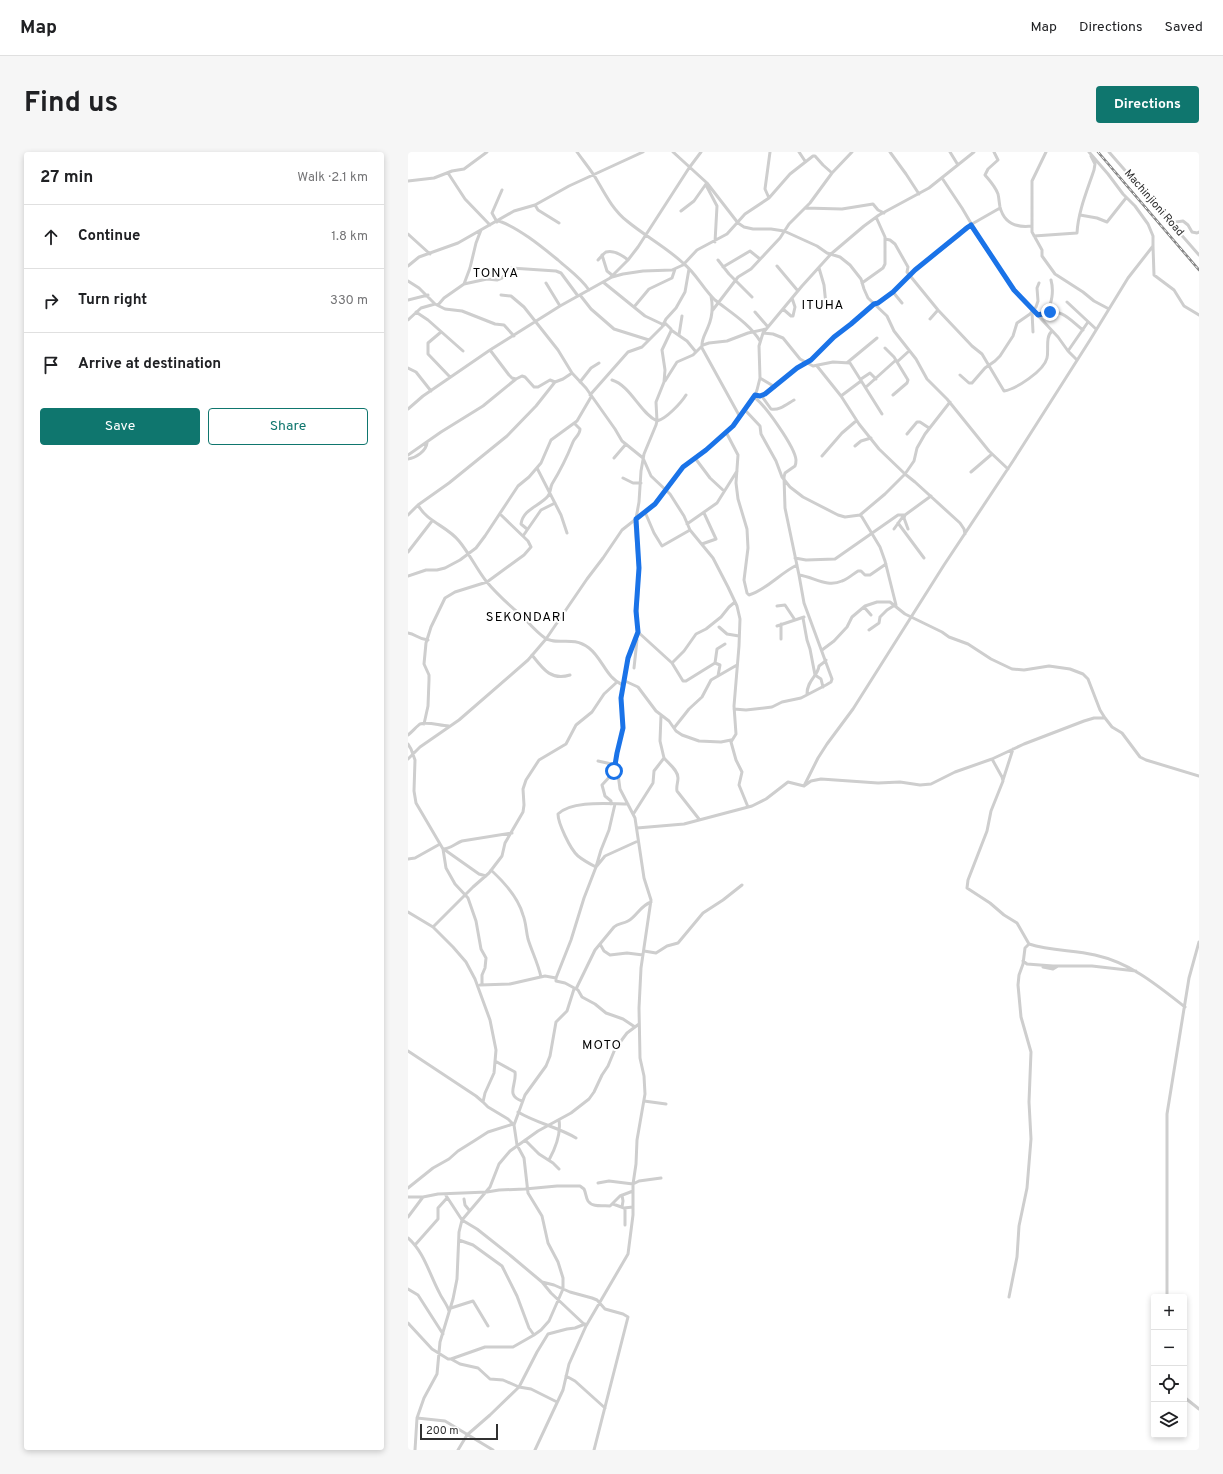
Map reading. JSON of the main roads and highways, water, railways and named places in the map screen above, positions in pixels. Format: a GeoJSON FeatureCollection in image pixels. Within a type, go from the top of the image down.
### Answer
{"type":"FeatureCollection","features":[{"type":"Feature","properties":{"kind":"railway"},"geometry":{"type":"LineString","coordinates":[[1098,152],[1199,270]]}},
{"type":"Feature","properties":{"kind":"district","name":"TONYA"},"geometry":{"type":"Point","coordinates":[496,274]}},
{"type":"Feature","properties":{"kind":"district","name":"ITUHA"},"geometry":{"type":"Point","coordinates":[823,306]}},
{"type":"Feature","properties":{"kind":"district","name":"SEKONDARI"},"geometry":{"type":"Point","coordinates":[526,618]}},
{"type":"Feature","properties":{"kind":"district","name":"MOTO"},"geometry":{"type":"Point","coordinates":[602,1046]}}]}
